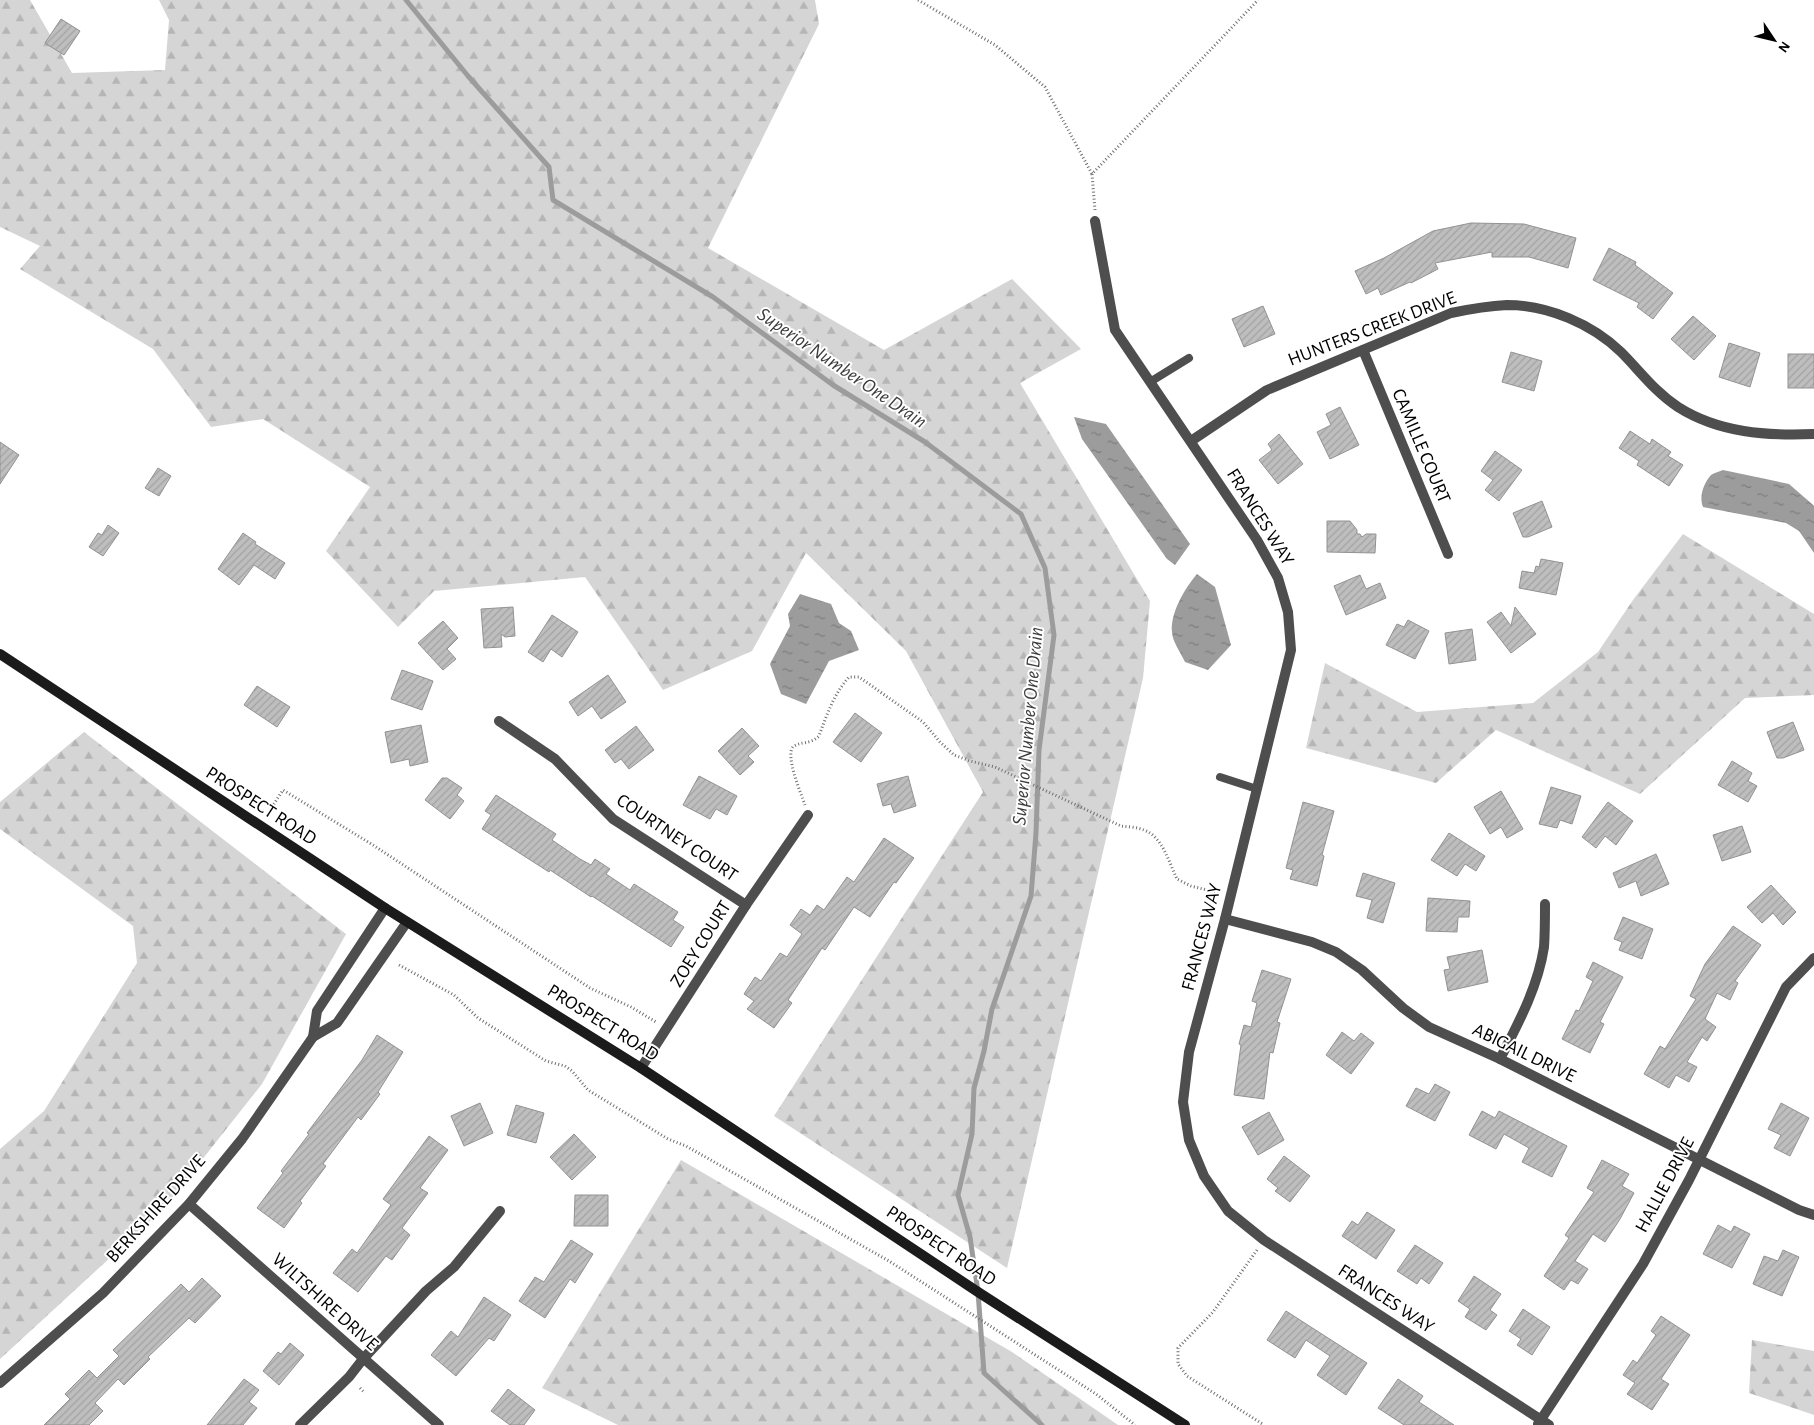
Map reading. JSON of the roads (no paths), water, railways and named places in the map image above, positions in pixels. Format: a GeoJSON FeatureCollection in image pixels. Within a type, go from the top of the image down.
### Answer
{"type":"FeatureCollection","features":[{"type":"Feature","properties":{"kind":"main road","name":"PROSPECT ROAD"},"geometry":{"type":"LineString","coordinates":[[0,654],[385,908],[641,1068],[978,1292],[1185,1425]]}},
{"type":"Feature","properties":{"kind":"street","name":"FRANCES WAY"},"geometry":{"type":"LineString","coordinates":[[1096,221],[1114,330],[1257,540],[1278,578],[1288,612],[1291,650],[1225,919],[1189,1052],[1183,1102],[1189,1140],[1204,1176],[1228,1212],[1264,1240],[1543,1423]]}},
{"type":"Feature","properties":{"kind":"street","name":"HUNTERS CREEK DRIVE"},"geometry":{"type":"LineString","coordinates":[[1191,441],[1267,390],[1451,313],[1509,305],[1540,309],[1572,320],[1601,334],[1622,353],[1651,386],[1678,407],[1710,423],[1743,432],[1786,435],[1814,434]]}},
{"type":"Feature","properties":{"kind":"street","name":"CAMILLE COURT"},"geometry":{"type":"LineString","coordinates":[[1363,350],[1448,554]]}},
{"type":"Feature","properties":{"kind":"street","name":"COURTNEY COURT"},"geometry":{"type":"LineString","coordinates":[[499,721],[555,759],[613,819],[746,906]]}},
{"type":"Feature","properties":{"kind":"street","name":"ZOEY COURT"},"geometry":{"type":"LineString","coordinates":[[641,1068],[746,906],[808,816]]}},
{"type":"Feature","properties":{"kind":"street"},"geometry":{"type":"LineString","coordinates":[[1500,1059],[1523,1012],[1538,974],[1544,946],[1545,904]]}},
{"type":"Feature","properties":{"kind":"street","name":"BERKSHIRE DRIVE"},"geometry":{"type":"LineString","coordinates":[[313,1037],[317,1011],[385,908]]}},
{"type":"Feature","properties":{"kind":"street","name":"ABIGAIL DRIVE"},"geometry":{"type":"LineString","coordinates":[[1225,919],[1312,942],[1336,952],[1362,970],[1402,1008],[1429,1027],[1500,1059],[1799,1210],[1814,1215]]}},
{"type":"Feature","properties":{"kind":"street","name":"BERKSHIRE DRIVE"},"geometry":{"type":"LineString","coordinates":[[0,1383],[102,1293],[188,1204],[242,1139],[313,1037],[337,1023],[407,922]]}},
{"type":"Feature","properties":{"kind":"street","name":"HALLIE DRIVE"},"geometry":{"type":"LineString","coordinates":[[1543,1423],[1643,1264],[1699,1160],[1786,987],[1814,958]]}},
{"type":"Feature","properties":{"kind":"street","name":"WILTSHIRE DRIVE"},"geometry":{"type":"LineString","coordinates":[[188,1204],[438,1425]]}},
{"type":"Feature","properties":{"kind":"street"},"geometry":{"type":"LineString","coordinates":[[300,1425],[349,1377],[363,1359],[426,1291],[454,1267],[500,1211]]}},
{"type":"Feature","properties":{"kind":"lane"},"geometry":{"type":"LineString","coordinates":[[1150,382],[1189,358]]}},
{"type":"Feature","properties":{"kind":"lane"},"geometry":{"type":"LineString","coordinates":[[1220,777],[1257,789]]}},
{"type":"Feature","properties":{"kind":"water"},"geometry":{"type":"Polygon","coordinates":[[[1074,417],[1106,424],[1190,544],[1175,565],[1167,559],[1082,439],[1074,417]]]}},
{"type":"Feature","properties":{"kind":"water"},"geometry":{"type":"Polygon","coordinates":[[[1723,470],[1789,484],[1812,504],[1814,506],[1814,553],[1799,531],[1786,523],[1703,507],[1702,491],[1706,482],[1711,475],[1723,470]]]}},
{"type":"Feature","properties":{"kind":"water"},"geometry":{"type":"Polygon","coordinates":[[[1197,574],[1215,587],[1231,645],[1208,670],[1185,662],[1172,636],[1173,617],[1176,609],[1183,593],[1197,574]]]}},
{"type":"Feature","properties":{"kind":"water"},"geometry":{"type":"Polygon","coordinates":[[[800,594],[831,604],[839,623],[851,631],[859,650],[829,661],[806,704],[781,694],[770,664],[790,626],[788,614],[800,594]]]}},
{"type":"Feature","properties":{"kind":"waterway","name":"Superior Number One Drain"},"geometry":{"type":"LineString","coordinates":[[406,0],[468,76],[549,167],[553,200],[713,297],[833,385],[925,442],[1021,514],[1045,568],[1054,635],[1039,750],[1036,833],[1031,896],[992,1009],[984,1051],[974,1088],[972,1134],[958,1195],[970,1237],[978,1292],[984,1373],[1042,1425]]}}]}
